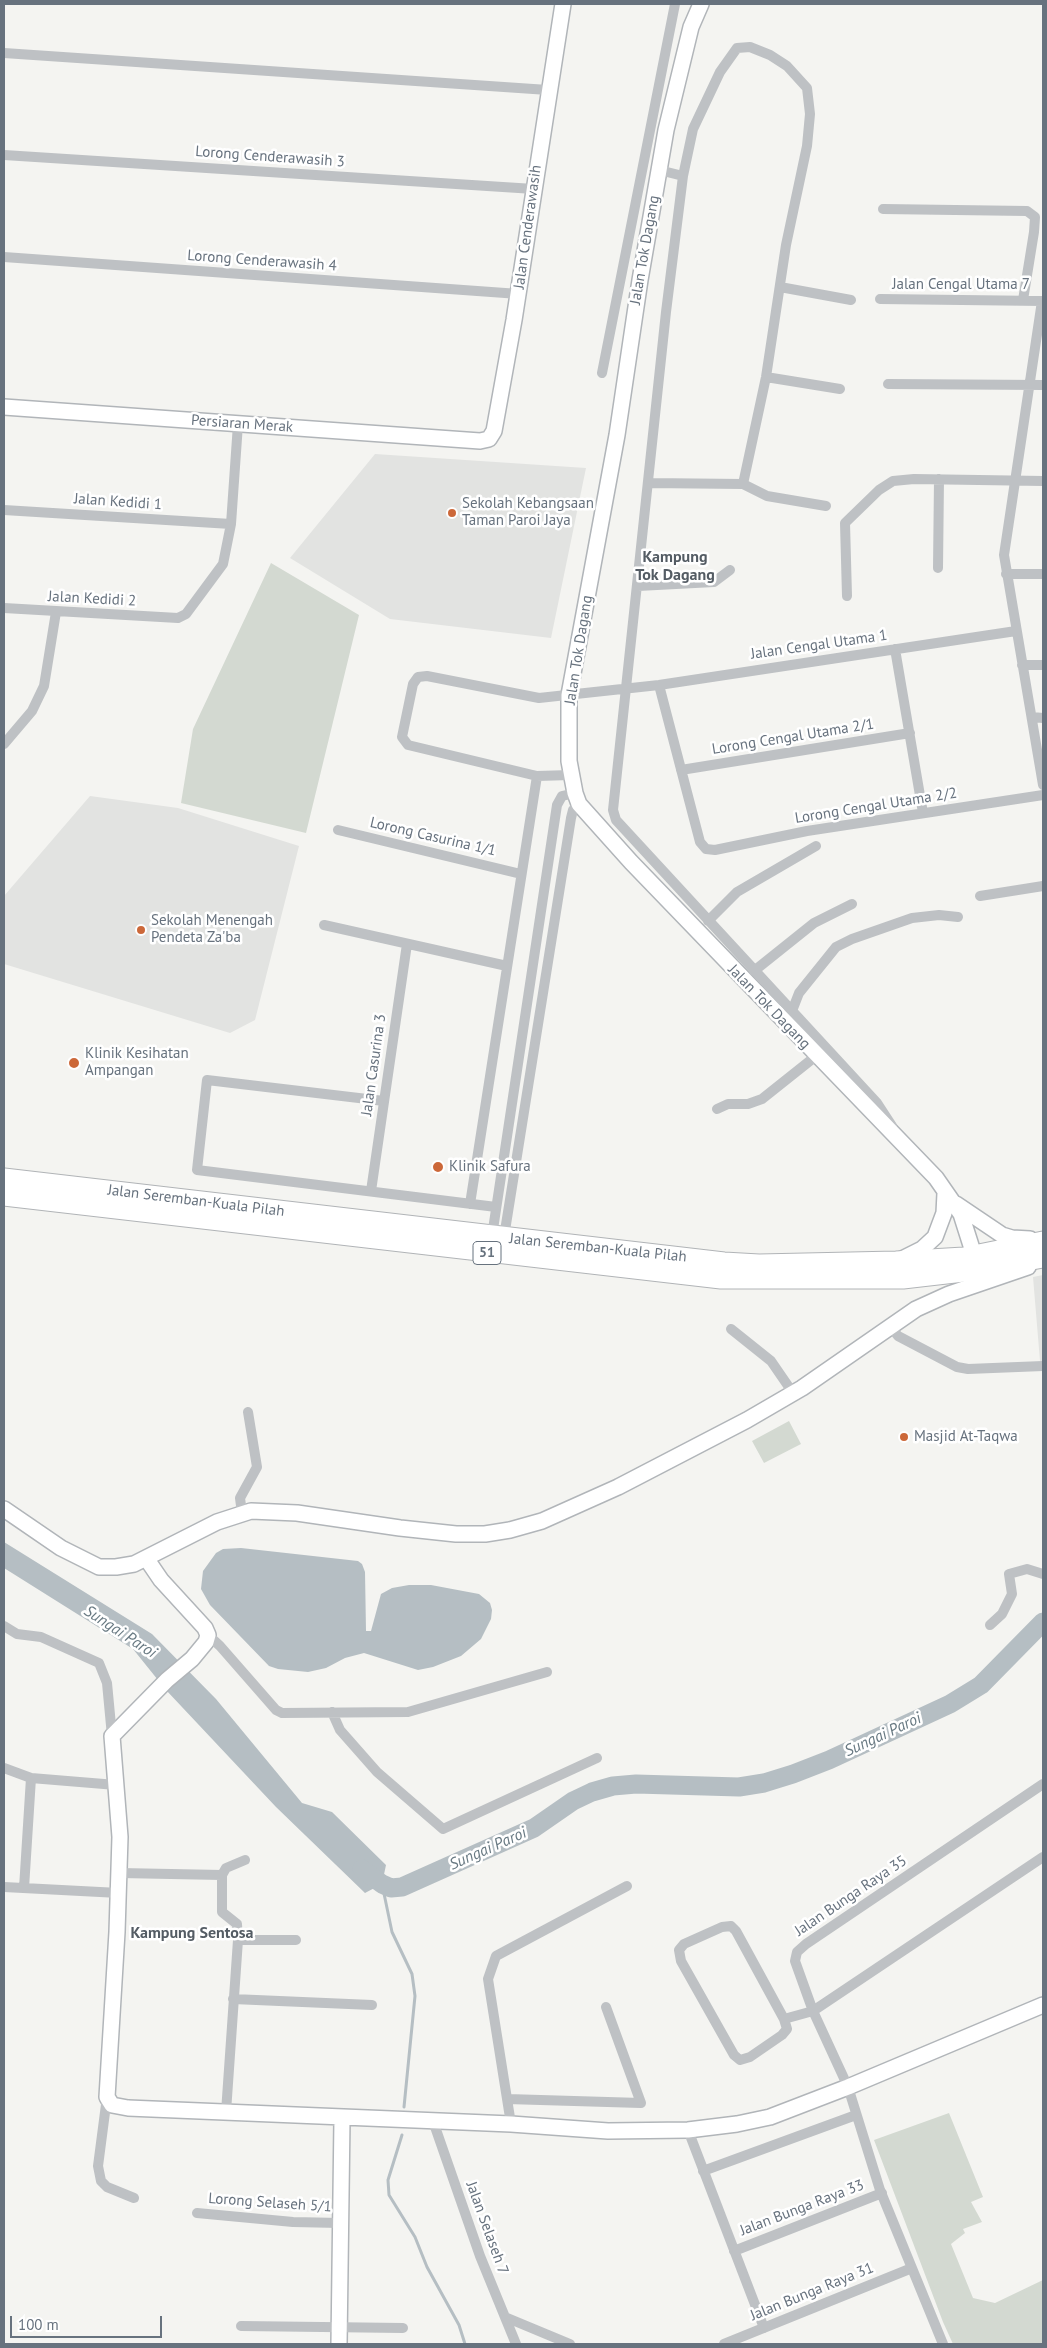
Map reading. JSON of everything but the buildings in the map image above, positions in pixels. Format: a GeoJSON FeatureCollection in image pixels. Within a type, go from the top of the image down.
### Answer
{"type":"FeatureCollection","features":[{"type":"Feature","properties":{"kind":"highway","name":"Jalan Seremban-Kuala Pilah"},"geometry":{"type":"LineString","coordinates":[[4,1178],[724,1262],[759,1264],[1043,1258]]}},
{"type":"Feature","properties":{"kind":"highway","name":"Jalan Seremban-Kuala Pilah"},"geometry":{"type":"LineString","coordinates":[[4,1196],[721,1279],[868,1281],[970,1261],[1043,1239]]}},
{"type":"Feature","properties":{"kind":"street","name":"Jalan Cenderawasih"},"geometry":{"type":"LineString","coordinates":[[480,441],[489,438],[494,431],[519,294],[548,90],[563,4]]}},
{"type":"Feature","properties":{"kind":"street"},"geometry":{"type":"LineString","coordinates":[[602,372],[675,4]]}},
{"type":"Feature","properties":{"kind":"street","name":"Jalan Tok Dagang"},"geometry":{"type":"LineString","coordinates":[[693,4],[693,23]]}},
{"type":"Feature","properties":{"kind":"street","name":"Jalan Tok Dagang"},"geometry":{"type":"LineString","coordinates":[[701,4],[693,23],[666,130],[640,280],[617,435],[570,695],[571,774],[577,798],[631,862],[816,1056],[936,1178],[948,1197],[952,1217],[970,1261]]}},
{"type":"Feature","properties":{"kind":"street"},"geometry":{"type":"LineString","coordinates":[[672,22],[693,23]]}},
{"type":"Feature","properties":{"kind":"street"},"geometry":{"type":"LineString","coordinates":[[743,484],[766,377],[810,114],[807,88],[787,66],[770,55],[750,47],[737,48],[720,72],[693,129],[683,176],[638,586],[612,795],[616,820],[877,1103],[890,1120],[895,1136]]}},
{"type":"Feature","properties":{"kind":"street"},"geometry":{"type":"LineString","coordinates":[[4,53],[548,90]]}},
{"type":"Feature","properties":{"kind":"street","name":"Lorong Cenderawasih 3"},"geometry":{"type":"LineString","coordinates":[[4,155],[534,189]]}},
{"type":"Feature","properties":{"kind":"street"},"geometry":{"type":"LineString","coordinates":[[659,170],[683,176]]}},
{"type":"Feature","properties":{"kind":"street"},"geometry":{"type":"LineString","coordinates":[[883,209],[1027,211],[1035,217],[1023,300]]}},
{"type":"Feature","properties":{"kind":"street","name":"Lorong Cenderawasih 4"},"geometry":{"type":"LineString","coordinates":[[4,257],[519,294]]}},
{"type":"Feature","properties":{"kind":"street"},"geometry":{"type":"LineString","coordinates":[[621,276],[640,280]]}},
{"type":"Feature","properties":{"kind":"street"},"geometry":{"type":"LineString","coordinates":[[780,287],[852,300]]}},
{"type":"Feature","properties":{"kind":"street","name":"Jalan Cengal Utama 7"},"geometry":{"type":"LineString","coordinates":[[880,299],[1042,301]]}},
{"type":"Feature","properties":{"kind":"street"},"geometry":{"type":"LineString","coordinates":[[1042,301],[1004,556],[1041,762],[1043,785]]}},
{"type":"Feature","properties":{"kind":"street"},"geometry":{"type":"LineString","coordinates":[[766,377],[840,389]]}},
{"type":"Feature","properties":{"kind":"street"},"geometry":{"type":"LineString","coordinates":[[888,384],[1043,385]]}},
{"type":"Feature","properties":{"kind":"street","name":"Persiaran Merak"},"geometry":{"type":"LineString","coordinates":[[4,407],[480,441]]}},
{"type":"Feature","properties":{"kind":"street"},"geometry":{"type":"LineString","coordinates":[[231,524],[238,424]]}},
{"type":"Feature","properties":{"kind":"street"},"geometry":{"type":"LineString","coordinates":[[938,568],[939,479]]}},
{"type":"Feature","properties":{"kind":"street"},"geometry":{"type":"LineString","coordinates":[[847,596],[845,522],[879,490],[892,481],[939,479],[1043,481]]}},
{"type":"Feature","properties":{"kind":"street"},"geometry":{"type":"LineString","coordinates":[[648,483],[743,484],[767,496],[826,506]]}},
{"type":"Feature","properties":{"kind":"street","name":"Jalan Kedidi 1"},"geometry":{"type":"LineString","coordinates":[[4,510],[231,524]]}},
{"type":"Feature","properties":{"kind":"street","name":"Jalan Kedidi 2"},"geometry":{"type":"LineString","coordinates":[[4,608],[178,618],[186,614],[223,564],[231,524]]}},
{"type":"Feature","properties":{"kind":"street"},"geometry":{"type":"LineString","coordinates":[[638,586],[714,582],[730,570]]}},
{"type":"Feature","properties":{"kind":"street"},"geometry":{"type":"LineString","coordinates":[[1006,574],[1043,574]]}},
{"type":"Feature","properties":{"kind":"street"},"geometry":{"type":"LineString","coordinates":[[4,744],[32,711],[44,686],[56,612]]}},
{"type":"Feature","properties":{"kind":"street","name":"Jalan Cengal Utama 1"},"geometry":{"type":"LineString","coordinates":[[571,774],[536,776],[408,745],[402,737],[413,684],[418,677],[427,676],[539,698],[659,685],[1016,631]]}},
{"type":"Feature","properties":{"kind":"street"},"geometry":{"type":"LineString","coordinates":[[895,649],[923,813]]}},
{"type":"Feature","properties":{"kind":"street"},"geometry":{"type":"LineString","coordinates":[[1022,664],[1043,665]]}},
{"type":"Feature","properties":{"kind":"street"},"geometry":{"type":"LineString","coordinates":[[659,685],[681,770]]}},
{"type":"Feature","properties":{"kind":"street"},"geometry":{"type":"LineString","coordinates":[[1032,717],[1043,718]]}},
{"type":"Feature","properties":{"kind":"street","name":"Lorong Cengal Utama 2/1"},"geometry":{"type":"LineString","coordinates":[[681,770],[910,733]]}},
{"type":"Feature","properties":{"kind":"street","name":"Lorong Cengal Utama 2/2"},"geometry":{"type":"LineString","coordinates":[[681,770],[700,842],[706,849],[715,850],[807,831],[1043,795]]}},
{"type":"Feature","properties":{"kind":"street"},"geometry":{"type":"LineString","coordinates":[[470,1204],[536,776]]}},
{"type":"Feature","properties":{"kind":"street"},"geometry":{"type":"LineString","coordinates":[[562,796],[577,798],[571,818],[498,1236],[496,1207],[557,805],[562,796]]}},
{"type":"Feature","properties":{"kind":"street","name":"Lorong Casurina 1/1"},"geometry":{"type":"LineString","coordinates":[[338,830],[521,874]]}},
{"type":"Feature","properties":{"kind":"street"},"geometry":{"type":"LineString","coordinates":[[708,921],[737,892],[816,846]]}},
{"type":"Feature","properties":{"kind":"street"},"geometry":{"type":"LineString","coordinates":[[980,896],[1043,886]]}},
{"type":"Feature","properties":{"kind":"street"},"geometry":{"type":"LineString","coordinates":[[754,971],[814,923],[852,904]]}},
{"type":"Feature","properties":{"kind":"street"},"geometry":{"type":"LineString","coordinates":[[792,1011],[799,993],[815,970],[836,947],[852,939],[912,918],[940,915],[958,917]]}},
{"type":"Feature","properties":{"kind":"street"},"geometry":{"type":"LineString","coordinates":[[324,925],[507,966]]}},
{"type":"Feature","properties":{"kind":"street","name":"Jalan Casurina 3"},"geometry":{"type":"LineString","coordinates":[[371,1191],[407,944]]}},
{"type":"Feature","properties":{"kind":"street"},"geometry":{"type":"LineString","coordinates":[[717,1109],[728,1104],[748,1104],[762,1100],[816,1056]]}},
{"type":"Feature","properties":{"kind":"street"},"geometry":{"type":"LineString","coordinates":[[384,1101],[207,1080],[197,1170],[496,1207]]}},
{"type":"Feature","properties":{"kind":"street"},"geometry":{"type":"LineString","coordinates":[[896,1262],[922,1249],[935,1237],[948,1197],[1002,1235],[1012,1238],[1043,1239]]}},
{"type":"Feature","properties":{"kind":"street"},"geometry":{"type":"LineString","coordinates":[[4,1509],[61,1548],[99,1567],[125,1566],[146,1558],[217,1522],[242,1513],[264,1510],[456,1534],[485,1534],[510,1530],[542,1521],[618,1487],[793,1394],[916,1309],[949,1294],[1043,1262]]}},
{"type":"Feature","properties":{"kind":"street"},"geometry":{"type":"LineString","coordinates":[[891,1328],[898,1336],[957,1367],[968,1370],[1043,1366]]}},
{"type":"Feature","properties":{"kind":"street"},"geometry":{"type":"LineString","coordinates":[[731,1329],[771,1361],[793,1394]]}},
{"type":"Feature","properties":{"kind":"street"},"geometry":{"type":"LineString","coordinates":[[242,1513],[240,1498],[257,1467],[248,1412]]}},
{"type":"Feature","properties":{"kind":"street"},"geometry":{"type":"LineString","coordinates":[[146,1558],[162,1580],[205,1628],[208,1635],[276,1710],[282,1713],[408,1712],[547,1672]]}},
{"type":"Feature","properties":{"kind":"street"},"geometry":{"type":"LineString","coordinates":[[990,1624],[1002,1614],[1012,1594],[1009,1574],[1028,1569],[1043,1574]]}},
{"type":"Feature","properties":{"kind":"street"},"geometry":{"type":"LineString","coordinates":[[4,1626],[17,1634],[41,1637],[99,1663],[107,1683],[116,1785],[120,1874],[107,2097],[98,2166],[101,2181],[107,2187],[134,2198]]}},
{"type":"Feature","properties":{"kind":"street"},"geometry":{"type":"LineString","coordinates":[[112,1736],[167,1680],[192,1659],[206,1642],[208,1635]]}},
{"type":"Feature","properties":{"kind":"street"},"geometry":{"type":"LineString","coordinates":[[332,1712],[340,1730],[376,1772],[443,1829],[597,1758]]}},
{"type":"Feature","properties":{"kind":"street"},"geometry":{"type":"LineString","coordinates":[[4,1768],[30,1778],[116,1785]]}},
{"type":"Feature","properties":{"kind":"street"},"geometry":{"type":"LineString","coordinates":[[24,1888],[30,1778]]}},
{"type":"Feature","properties":{"kind":"street","name":"Jalan Bunga Raya 35"},"geometry":{"type":"LineString","coordinates":[[943,2344],[882,2193],[848,2087],[813,2011],[797,1972],[795,1961],[797,1952],[1043,1784]]}},
{"type":"Feature","properties":{"kind":"street"},"geometry":{"type":"LineString","coordinates":[[784,2019],[813,2011],[1043,1857]]}},
{"type":"Feature","properties":{"kind":"street"},"geometry":{"type":"LineString","coordinates":[[226,2112],[238,1940],[237,1924],[222,1912],[222,1875],[226,1868],[245,1860]]}},
{"type":"Feature","properties":{"kind":"street"},"geometry":{"type":"LineString","coordinates":[[120,1874],[222,1875]]}},
{"type":"Feature","properties":{"kind":"street"},"geometry":{"type":"LineString","coordinates":[[511,2124],[488,1979],[496,1956],[627,1886]]}},
{"type":"Feature","properties":{"kind":"street"},"geometry":{"type":"LineString","coordinates":[[4,1887],[119,1893]]}},
{"type":"Feature","properties":{"kind":"street"},"geometry":{"type":"LineString","coordinates":[[731,1926],[784,2019],[787,2029],[782,2035],[750,2057],[740,2060],[734,2055],[682,1961],[679,1950],[692,1941],[722,1927],[731,1926]]}},
{"type":"Feature","properties":{"kind":"street"},"geometry":{"type":"LineString","coordinates":[[238,1940],[296,1940]]}},
{"type":"Feature","properties":{"kind":"street"},"geometry":{"type":"LineString","coordinates":[[234,1999],[372,2005]]}},
{"type":"Feature","properties":{"kind":"street"},"geometry":{"type":"LineString","coordinates":[[107,2097],[112,2105],[128,2108],[342,2119],[511,2124],[608,2131],[688,2130],[737,2124],[770,2117],[848,2087],[1043,2005]]}},
{"type":"Feature","properties":{"kind":"street"},"geometry":{"type":"LineString","coordinates":[[507,2099],[641,2103],[606,2006]]}},
{"type":"Feature","properties":{"kind":"street"},"geometry":{"type":"LineString","coordinates":[[703,2170],[856,2115]]}},
{"type":"Feature","properties":{"kind":"street"},"geometry":{"type":"LineString","coordinates":[[339,2344],[342,2119]]}},
{"type":"Feature","properties":{"kind":"street","name":"Jalan Selaseh 7"},"geometry":{"type":"LineString","coordinates":[[433,2121],[480,2256],[516,2344]]}},
{"type":"Feature","properties":{"kind":"street"},"geometry":{"type":"LineString","coordinates":[[688,2130],[764,2328]]}},
{"type":"Feature","properties":{"kind":"street","name":"Jalan Bunga Raya 33"},"geometry":{"type":"LineString","coordinates":[[734,2251],[882,2193]]}},
{"type":"Feature","properties":{"kind":"street","name":"Lorong Selaseh 5/1"},"geometry":{"type":"LineString","coordinates":[[197,2213],[293,2222],[340,2223]]}},
{"type":"Feature","properties":{"kind":"street","name":"Jalan Bunga Raya 31"},"geometry":{"type":"LineString","coordinates":[[724,2344],[912,2268]]}},
{"type":"Feature","properties":{"kind":"street"},"geometry":{"type":"LineString","coordinates":[[505,2317],[570,2344]]}},
{"type":"Feature","properties":{"kind":"street"},"geometry":{"type":"LineString","coordinates":[[241,2326],[403,2328]]}},
{"type":"Feature","properties":{"kind":"shaded area","name":"Sekolah Kebangsaan Taman Paroi Jaya"},"geometry":{"type":"Polygon","coordinates":[[[375,454],[586,468],[551,638],[390,619],[290,558],[375,454]]]}},
{"type":"Feature","properties":{"kind":"shaded area"},"geometry":{"type":"Polygon","coordinates":[[[271,563],[359,615],[306,833],[181,803],[193,729],[271,563]]]}},
{"type":"Feature","properties":{"kind":"shaded area","name":"Sekolah Menengah Pendeta Za'ba"},"geometry":{"type":"Polygon","coordinates":[[[90,796],[178,808],[299,846],[255,1020],[230,1033],[4,964],[4,896],[90,796]]]}},
{"type":"Feature","properties":{"kind":"shaded area"},"geometry":{"type":"Polygon","coordinates":[[[1043,1275],[1043,1361],[1040,1361],[1033,1277],[1043,1275]]]}},
{"type":"Feature","properties":{"kind":"shaded area"},"geometry":{"type":"Polygon","coordinates":[[[789,1421],[801,1444],[764,1463],[752,1441],[789,1421]]]}},
{"type":"Feature","properties":{"kind":"shaded area"},"geometry":{"type":"Polygon","coordinates":[[[949,2113],[983,2197],[971,2202],[982,2222],[963,2229],[965,2233],[951,2244],[973,2298],[995,2303],[1043,2280],[1043,2344],[953,2344],[943,2322],[874,2140],[949,2113]]]}},
{"type":"Feature","properties":{"kind":"water"},"geometry":{"type":"Polygon","coordinates":[[[4,1542],[152,1634],[216,1699],[302,1803],[332,1812],[386,1865],[382,1884],[365,1893],[276,1807],[166,1690],[133,1649],[4,1568],[4,1542]]]}},
{"type":"Feature","properties":{"kind":"water"},"geometry":{"type":"Polygon","coordinates":[[[241,1548],[358,1561],[362,1564],[365,1572],[366,1631],[371,1631],[381,1594],[392,1588],[409,1585],[431,1585],[479,1594],[490,1603],[492,1610],[491,1619],[481,1639],[461,1656],[433,1667],[418,1670],[364,1653],[345,1658],[326,1668],[308,1672],[278,1669],[269,1666],[210,1605],[201,1589],[203,1571],[216,1553],[223,1549],[241,1548]]]}},
{"type":"Feature","properties":{"kind":"waterway","name":"Sungai Paroi"},"geometry":{"type":"LineString","coordinates":[[362,1869],[382,1884],[391,1888],[402,1887],[534,1828],[573,1801],[592,1792],[613,1786],[636,1784],[739,1787],[764,1783],[793,1774],[829,1760],[950,1704],[981,1685],[1043,1622]]}},
{"type":"Feature","properties":{"kind":"waterway"},"geometry":{"type":"LineString","coordinates":[[382,1884],[392,1932],[412,1974],[415,1996],[404,2107]]}},
{"type":"Feature","properties":{"kind":"waterway"},"geometry":{"type":"LineString","coordinates":[[402,2135],[388,2180],[389,2195],[415,2237],[427,2267],[459,2325],[465,2344]]}},
{"type":"Feature","properties":{"kind":"place","name":"Sekolah Kebangsaan Taman Paroi Jaya"},"geometry":{"type":"Point","coordinates":[452,513]}},
{"type":"Feature","properties":{"kind":"place","name":"Sekolah Menengah Pendeta Za'ba"},"geometry":{"type":"Point","coordinates":[141,930]}},
{"type":"Feature","properties":{"kind":"place","name":"Klinik Kesihatan Ampangan"},"geometry":{"type":"Point","coordinates":[74,1063]}},
{"type":"Feature","properties":{"kind":"place","name":"Klinik Safura"},"geometry":{"type":"Point","coordinates":[438,1167]}},
{"type":"Feature","properties":{"kind":"place","name":"Masjid At-Taqwa"},"geometry":{"type":"Point","coordinates":[904,1437]}},
{"type":"Feature","properties":{"kind":"district","name":"Kampung Tok Dagang"},"geometry":{"type":"Point","coordinates":[675,566]}},
{"type":"Feature","properties":{"kind":"district","name":"Kampung Sentosa"},"geometry":{"type":"Point","coordinates":[192,1933]}}]}
